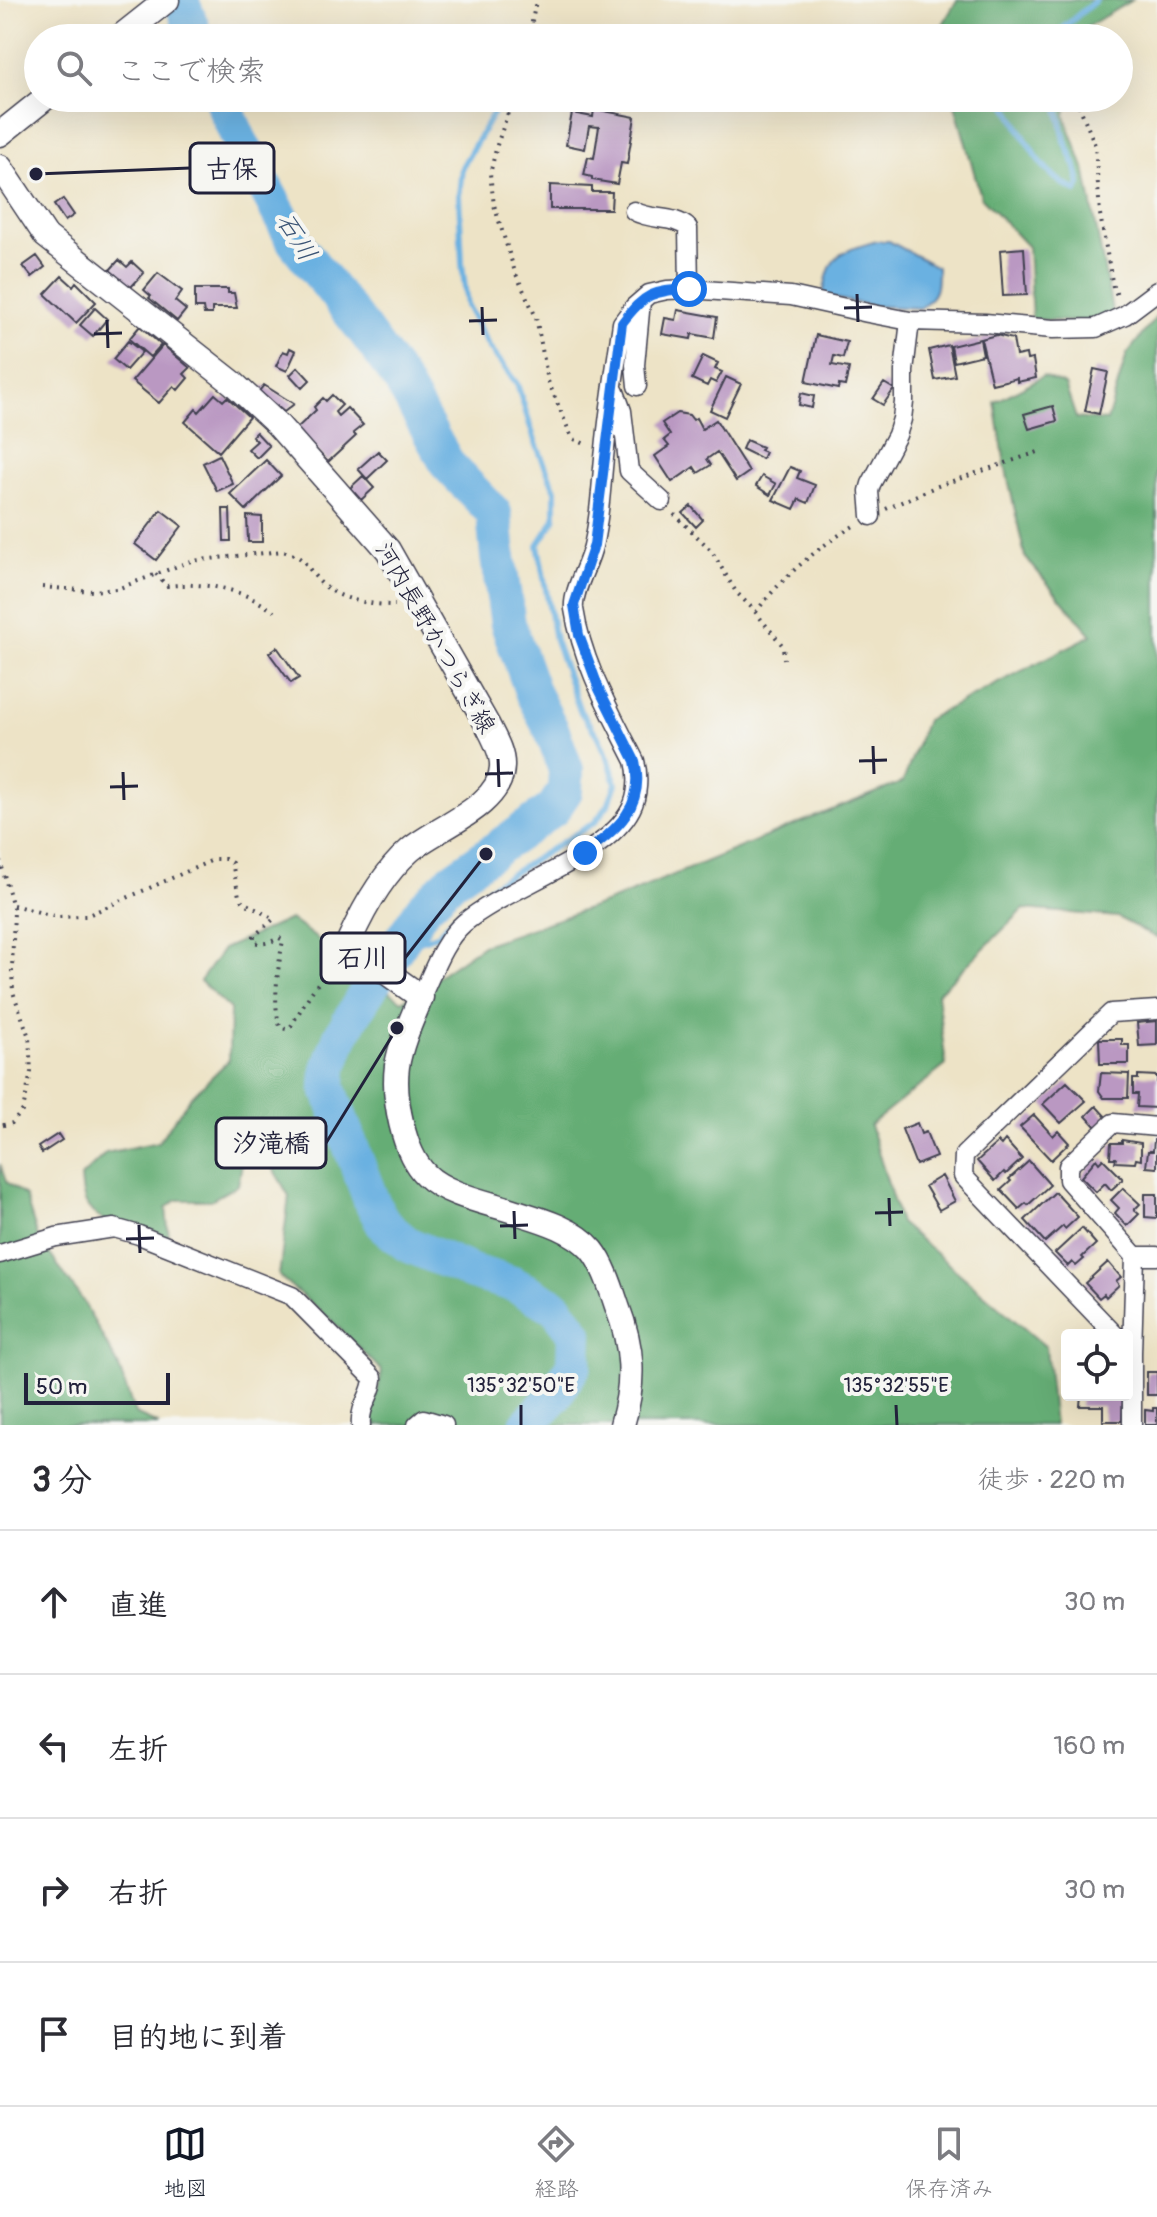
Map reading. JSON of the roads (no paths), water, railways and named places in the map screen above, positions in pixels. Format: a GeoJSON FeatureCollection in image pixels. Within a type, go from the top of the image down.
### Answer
{"type":"FeatureCollection","features":[{"type":"Feature","properties":{"kind":"main road"},"geometry":{"type":"LineString","coordinates":[[137,24],[167,0]]}},
{"type":"Feature","properties":{"kind":"main road"},"geometry":{"type":"LineString","coordinates":[[0,134],[28,112]]}},
{"type":"Feature","properties":{"kind":"main road","name":"河内長野かつらぎ線"},"geometry":{"type":"LineString","coordinates":[[0,167],[46,236],[233,383],[278,425],[388,550],[488,726],[502,766],[496,788],[480,804],[409,851],[380,884],[350,939],[355,948],[418,995]]}},
{"type":"Feature","properties":{"kind":"main road"},"geometry":{"type":"LineString","coordinates":[[418,995],[397,1066],[401,1125],[411,1151],[426,1175],[444,1187],[566,1231],[591,1249],[625,1326],[630,1353],[632,1366],[622,1425]]}},
{"type":"Feature","properties":{"kind":"street"},"geometry":{"type":"LineString","coordinates":[[634,211],[642,216],[679,222],[688,228],[689,289]]}},
{"type":"Feature","properties":{"kind":"street"},"geometry":{"type":"LineString","coordinates":[[418,995],[443,950],[462,924],[494,902],[585,853],[611,834],[631,810],[638,772],[635,761],[599,689],[579,635],[574,605],[594,545],[622,323],[641,301],[649,294],[689,289],[791,296],[910,321],[1053,329],[1096,328],[1125,315],[1157,291]]}},
{"type":"Feature","properties":{"kind":"street"},"geometry":{"type":"LineString","coordinates":[[637,386],[635,365],[641,301]]}},
{"type":"Feature","properties":{"kind":"street"},"geometry":{"type":"LineString","coordinates":[[871,516],[871,484],[902,419],[904,359],[910,321]]}},
{"type":"Feature","properties":{"kind":"street"},"geometry":{"type":"LineString","coordinates":[[613,386],[622,411],[629,471],[662,501]]}},
{"type":"Feature","properties":{"kind":"street"},"geometry":{"type":"LineString","coordinates":[[1109,1329],[963,1176],[964,1155],[1111,1013],[1157,1010]]}},
{"type":"Feature","properties":{"kind":"street"},"geometry":{"type":"LineString","coordinates":[[1130,1329],[1135,1256],[1068,1180],[1068,1166],[1113,1123],[1157,1127]]}},
{"type":"Feature","properties":{"kind":"street"},"geometry":{"type":"LineString","coordinates":[[0,1254],[56,1237],[114,1228],[292,1296],[373,1378],[374,1384],[362,1407],[361,1425]]}},
{"type":"Feature","properties":{"kind":"street"},"geometry":{"type":"LineString","coordinates":[[1135,1256],[1157,1256]]}},
{"type":"Feature","properties":{"kind":"street"},"geometry":{"type":"LineString","coordinates":[[1131,1401],[1132,1425]]}},
{"type":"Feature","properties":{"kind":"water"},"geometry":{"type":"Polygon","coordinates":[[[877,241],[889,241],[937,267],[935,290],[920,308],[873,306],[823,296],[829,271],[838,257],[877,241]]]}},
{"type":"Feature","properties":{"kind":"waterway","name":"石川"},"geometry":{"type":"LineString","coordinates":[[181,0],[190,24]]}},
{"type":"Feature","properties":{"kind":"waterway"},"geometry":{"type":"LineString","coordinates":[[1068,24],[1096,0]]}},
{"type":"Feature","properties":{"kind":"waterway","name":"石川"},"geometry":{"type":"LineString","coordinates":[[227,112],[294,241],[401,381],[448,465],[494,513],[508,624],[533,694],[552,731],[566,770],[565,791],[553,809],[452,880],[423,908],[363,998],[341,1036],[329,1069],[328,1087],[371,1200],[384,1225],[407,1244],[472,1272],[513,1284],[556,1307],[575,1333],[574,1365],[553,1398],[527,1425]]}},
{"type":"Feature","properties":{"kind":"waterway"},"geometry":{"type":"LineString","coordinates":[[393,952],[438,934],[490,887],[595,822],[608,805],[616,784],[608,757],[580,711],[555,640],[538,545],[555,519],[555,490],[517,384],[489,347],[467,306],[459,196],[462,167],[494,112]]}},
{"type":"Feature","properties":{"kind":"waterway"},"geometry":{"type":"LineString","coordinates":[[1010,112],[1043,166],[1064,185],[1077,191],[1080,184],[1059,112]]}},
{"type":"Feature","properties":{"kind":"place","name":"古保"},"geometry":{"type":"Point","coordinates":[36,174]}},
{"type":"Feature","properties":{"kind":"place","name":"石川"},"geometry":{"type":"Point","coordinates":[486,854]}},
{"type":"Feature","properties":{"kind":"place","name":"汐滝橋"},"geometry":{"type":"Point","coordinates":[397,1028]}}]}
